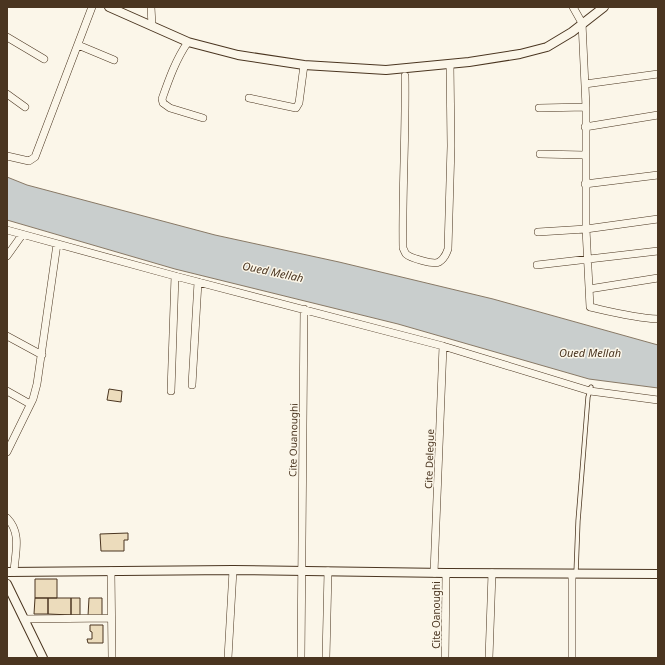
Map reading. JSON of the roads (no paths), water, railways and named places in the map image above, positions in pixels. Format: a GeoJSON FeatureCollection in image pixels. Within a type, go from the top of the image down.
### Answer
{"type":"FeatureCollection","features":[{"type":"Feature","properties":{"kind":"street"},"geometry":{"type":"LineString","coordinates":[[7,156],[29,161],[35,157],[92,7]]}},
{"type":"Feature","properties":{"kind":"street"},"geometry":{"type":"LineString","coordinates":[[109,7],[188,42],[238,55],[304,66],[386,70],[450,64],[520,54],[547,47],[572,32],[604,7]]}},
{"type":"Feature","properties":{"kind":"street"},"geometry":{"type":"LineString","coordinates":[[151,7],[152,26]]}},
{"type":"Feature","properties":{"kind":"street"},"geometry":{"type":"LineString","coordinates":[[572,7],[582,24],[586,107],[586,229],[590,309],[647,319],[658,319]]}},
{"type":"Feature","properties":{"kind":"street"},"geometry":{"type":"LineString","coordinates":[[7,37],[44,59]]}},
{"type":"Feature","properties":{"kind":"street"},"geometry":{"type":"LineString","coordinates":[[188,42],[180,54],[162,98],[163,103],[170,108],[203,118]]}},
{"type":"Feature","properties":{"kind":"street"},"geometry":{"type":"LineString","coordinates":[[78,45],[114,60]]}},
{"type":"Feature","properties":{"kind":"street"},"geometry":{"type":"LineString","coordinates":[[404,76],[406,124],[403,206],[404,248],[406,254],[410,257],[435,264],[440,262],[445,257],[448,249],[451,146],[450,64]]}},
{"type":"Feature","properties":{"kind":"street"},"geometry":{"type":"LineString","coordinates":[[249,98],[296,108],[299,103],[304,66]]}},
{"type":"Feature","properties":{"kind":"street"},"geometry":{"type":"LineString","coordinates":[[585,84],[658,74]]}},
{"type":"Feature","properties":{"kind":"street"},"geometry":{"type":"LineString","coordinates":[[7,94],[25,107]]}},
{"type":"Feature","properties":{"kind":"street"},"geometry":{"type":"LineString","coordinates":[[539,108],[586,107]]}},
{"type":"Feature","properties":{"kind":"street"},"geometry":{"type":"LineString","coordinates":[[585,127],[658,115]]}},
{"type":"Feature","properties":{"kind":"street"},"geometry":{"type":"LineString","coordinates":[[540,154],[585,155]]}},
{"type":"Feature","properties":{"kind":"street"},"geometry":{"type":"LineString","coordinates":[[585,184],[658,175]]}},
{"type":"Feature","properties":{"kind":"street"},"geometry":{"type":"LineString","coordinates":[[538,232],[586,229],[658,219]]}},
{"type":"Feature","properties":{"kind":"street"},"geometry":{"type":"LineString","coordinates":[[7,230],[175,276],[443,346],[590,389],[658,400]]}},
{"type":"Feature","properties":{"kind":"street"},"geometry":{"type":"LineString","coordinates":[[7,256],[22,235]]}},
{"type":"Feature","properties":{"kind":"street"},"geometry":{"type":"LineString","coordinates":[[7,452],[30,404],[37,384],[57,244]]}},
{"type":"Feature","properties":{"kind":"street"},"geometry":{"type":"LineString","coordinates":[[536,265],[658,251]]}},
{"type":"Feature","properties":{"kind":"street"},"geometry":{"type":"LineString","coordinates":[[171,391],[175,276]]}},
{"type":"Feature","properties":{"kind":"street"},"geometry":{"type":"LineString","coordinates":[[589,289],[658,278]]}},
{"type":"Feature","properties":{"kind":"street"},"geometry":{"type":"LineString","coordinates":[[192,385],[198,282]]}},
{"type":"Feature","properties":{"kind":"street","name":"Cite Ouanoughi"},"geometry":{"type":"LineString","coordinates":[[301,658],[304,310]]}},
{"type":"Feature","properties":{"kind":"street"},"geometry":{"type":"LineString","coordinates":[[7,336],[42,355]]}},
{"type":"Feature","properties":{"kind":"street","name":"Cite Delegue"},"geometry":{"type":"LineString","coordinates":[[434,573],[443,346]]}},
{"type":"Feature","properties":{"kind":"street"},"geometry":{"type":"LineString","coordinates":[[7,391],[30,404]]}},
{"type":"Feature","properties":{"kind":"street"},"geometry":{"type":"LineString","coordinates":[[7,518],[11,522],[16,534],[10,572],[233,570],[658,574]]}},
{"type":"Feature","properties":{"kind":"street"},"geometry":{"type":"LineString","coordinates":[[228,658],[233,570]]}},
{"type":"Feature","properties":{"kind":"street"},"geometry":{"type":"LineString","coordinates":[[111,571],[112,658]]}},
{"type":"Feature","properties":{"kind":"street"},"geometry":{"type":"LineString","coordinates":[[326,658],[328,572]]}},
{"type":"Feature","properties":{"kind":"street","name":"Cite Oanoughi"},"geometry":{"type":"LineString","coordinates":[[446,573],[446,658]]}},
{"type":"Feature","properties":{"kind":"street"},"geometry":{"type":"LineString","coordinates":[[489,658],[492,573]]}},
{"type":"Feature","properties":{"kind":"street"},"geometry":{"type":"LineString","coordinates":[[572,658],[574,574]]}},
{"type":"Feature","properties":{"kind":"street"},"geometry":{"type":"LineString","coordinates":[[7,584],[43,658]]}},
{"type":"Feature","properties":{"kind":"street"},"geometry":{"type":"LineString","coordinates":[[24,619],[111,618]]}},
{"type":"Feature","properties":{"kind":"lane"},"geometry":{"type":"LineString","coordinates":[[574,574],[588,397],[590,389]]}},
{"type":"Feature","properties":{"kind":"water","name":"Oued Mellah"},"geometry":{"type":"Polygon","coordinates":[[[7,177],[27,185],[215,235],[339,262],[493,299],[658,345],[658,388],[589,379],[398,324],[175,269],[7,220],[7,177]]]}}]}
